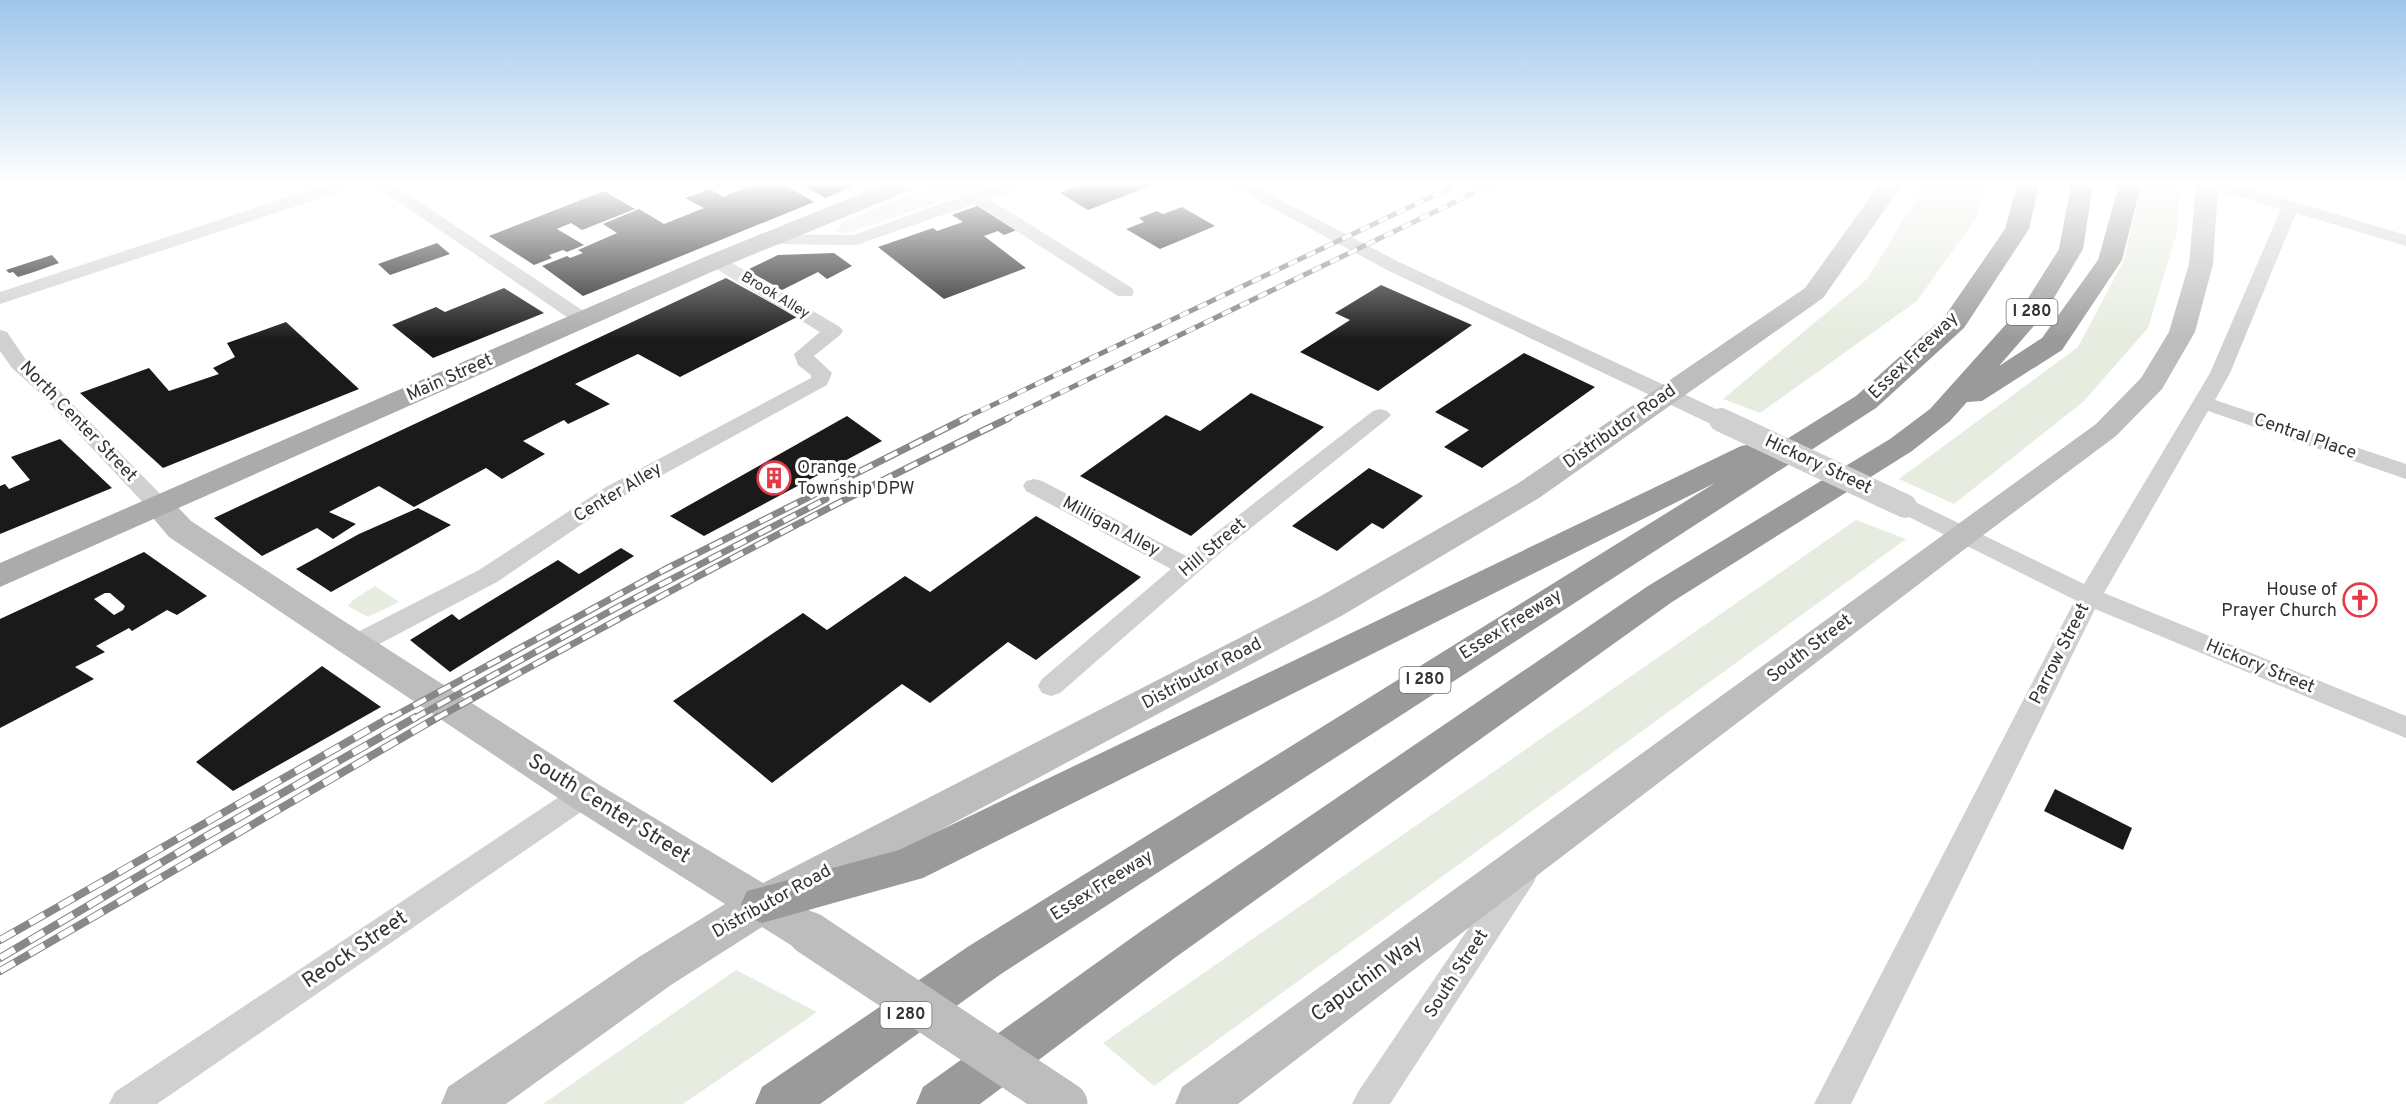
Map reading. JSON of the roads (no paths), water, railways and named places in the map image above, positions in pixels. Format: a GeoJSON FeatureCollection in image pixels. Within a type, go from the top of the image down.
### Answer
{"type":"FeatureCollection","features":[{"type":"Feature","properties":{"kind":"highway","name":"Essex Freeway"},"geometry":{"type":"LineString","coordinates":[[779,1104],[985,960],[1866,402],[1954,322],[2012,237]]}},
{"type":"Feature","properties":{"kind":"highway","name":"I 280"},"geometry":{"type":"LineString","coordinates":[[940,1104],[1160,943],[1660,594],[1901,445],[1940,415],[2036,307],[2071,249],[2073,237]]}},
{"type":"Feature","properties":{"kind":"highway"},"geometry":{"type":"LineString","coordinates":[[1940,415],[2052,344],[2110,260],[2116,237]]}},
{"type":"Feature","properties":{"kind":"highway"},"geometry":{"type":"LineString","coordinates":[[762,904],[908,865],[1706,474],[1866,402]]}},
{"type":"Feature","properties":{"kind":"main road","name":"Main Street"},"geometry":{"type":"LineString","coordinates":[[0,576],[774,237]]}},
{"type":"Feature","properties":{"kind":"main road","name":"Distributor Road"},"geometry":{"type":"LineString","coordinates":[[465,1104],[655,970],[762,904],[1331,606],[1528,491],[1814,293],[1854,237]]}},
{"type":"Feature","properties":{"kind":"main road","name":"South Street"},"geometry":{"type":"LineString","coordinates":[[1535,855],[1963,534],[2106,430],[2152,383],[2182,332],[2201,264],[2203,237]]}},
{"type":"Feature","properties":{"kind":"main road","name":"South Center Street"},"geometry":{"type":"LineString","coordinates":[[159,506],[180,530],[584,795],[809,933],[1066,1104]]}},
{"type":"Feature","properties":{"kind":"main road","name":"Capuchin Way"},"geometry":{"type":"LineString","coordinates":[[1199,1104],[1535,855]]}},
{"type":"Feature","properties":{"kind":"street"},"geometry":{"type":"LineString","coordinates":[[0,297],[185,237]]}},
{"type":"Feature","properties":{"kind":"street"},"geometry":{"type":"LineString","coordinates":[[459,237],[584,320]]}},
{"type":"Feature","properties":{"kind":"street"},"geometry":{"type":"LineString","coordinates":[[768,239],[856,240],[866,237]]}},
{"type":"Feature","properties":{"kind":"street"},"geometry":{"type":"LineString","coordinates":[[1037,237],[1125,292]]}},
{"type":"Feature","properties":{"kind":"street","name":"Hickory Street"},"geometry":{"type":"LineString","coordinates":[[1337,237],[1393,266],[1905,506],[2089,597],[2406,727]]}},
{"type":"Feature","properties":{"kind":"street","name":"Parrow Street"},"geometry":{"type":"LineString","coordinates":[[1832,1104],[2089,597],[2220,373],[2278,237]]}},
{"type":"Feature","properties":{"kind":"street"},"geometry":{"type":"LineString","coordinates":[[2391,237],[2406,241]]}},
{"type":"Feature","properties":{"kind":"street","name":"Brook Alley"},"geometry":{"type":"LineString","coordinates":[[716,261],[833,331]]}},
{"type":"Feature","properties":{"kind":"street","name":"Center Alley"},"geometry":{"type":"LineString","coordinates":[[356,645],[489,576],[614,492],[820,381],[822,373],[805,361],[804,354],[833,331]]}},
{"type":"Feature","properties":{"kind":"street","name":"North Center Street"},"geometry":{"type":"LineString","coordinates":[[0,336],[19,364],[47,389],[159,506]]}},
{"type":"Feature","properties":{"kind":"street","name":"Central Place"},"geometry":{"type":"LineString","coordinates":[[2204,403],[2406,472]]}},
{"type":"Feature","properties":{"kind":"street","name":"Hill Street"},"geometry":{"type":"LineString","coordinates":[[1051,686],[1189,568],[1380,415]]}},
{"type":"Feature","properties":{"kind":"street","name":"Milligan Alley"},"geometry":{"type":"LineString","coordinates":[[1034,486],[1189,568]]}},
{"type":"Feature","properties":{"kind":"street","name":"Reock Street"},"geometry":{"type":"LineString","coordinates":[[127,1104],[584,795]]}},
{"type":"Feature","properties":{"kind":"street","name":"South Street"},"geometry":{"type":"LineString","coordinates":[[1370,1104],[1535,855]]}},
{"type":"Feature","properties":{"kind":"railway"},"geometry":{"type":"LineString","coordinates":[[963,419],[1347,237]]}},
{"type":"Feature","properties":{"kind":"railway"},"geometry":{"type":"LineString","coordinates":[[1006,419],[1383,237]]}},
{"type":"Feature","properties":{"kind":"railway"},"geometry":{"type":"LineString","coordinates":[[389,719],[664,570],[966,418]]}},
{"type":"Feature","properties":{"kind":"railway"},"geometry":{"type":"LineString","coordinates":[[435,719],[792,527],[1009,418]]}},
{"type":"Feature","properties":{"kind":"railway"},"geometry":{"type":"LineString","coordinates":[[413,719],[616,608],[826,499]]}},
{"type":"Feature","properties":{"kind":"railway"},"geometry":{"type":"LineString","coordinates":[[0,940],[391,717]]}},
{"type":"Feature","properties":{"kind":"railway"},"geometry":{"type":"LineString","coordinates":[[0,958],[203,838],[416,717]]}},
{"type":"Feature","properties":{"kind":"railway"},"geometry":{"type":"LineString","coordinates":[[0,971],[438,717]]}},
{"type":"Feature","properties":{"kind":"place","name":"Orange Township DPW"},"geometry":{"type":"Point","coordinates":[774,478]}},
{"type":"Feature","properties":{"kind":"place","name":"House of Prayer Church"},"geometry":{"type":"Point","coordinates":[2360,600]}}]}
